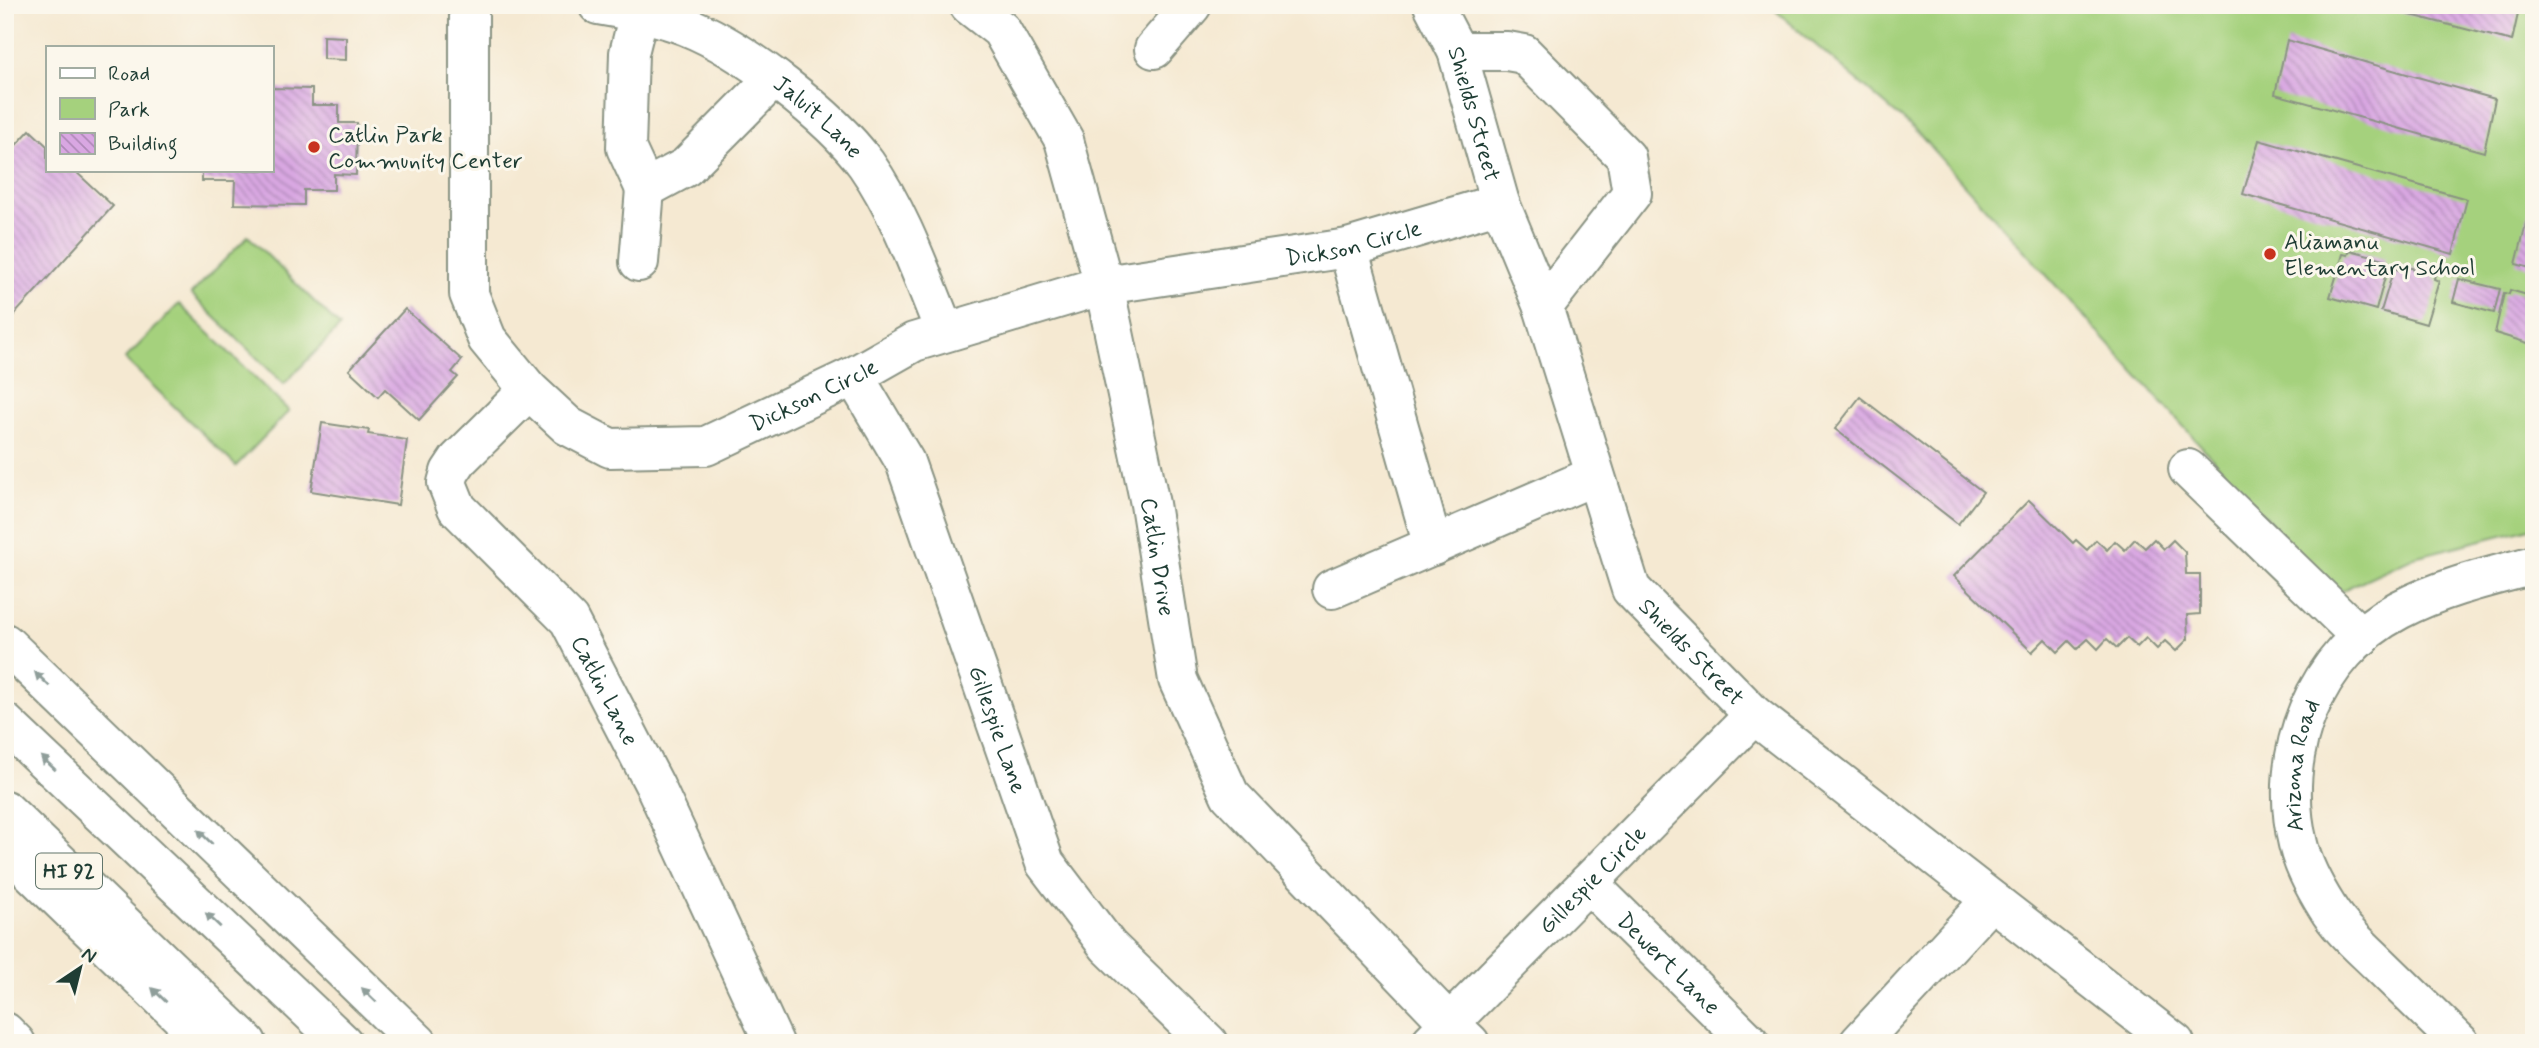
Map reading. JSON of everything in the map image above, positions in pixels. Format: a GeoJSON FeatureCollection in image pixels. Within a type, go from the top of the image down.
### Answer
{"type":"FeatureCollection","features":[{"type":"Feature","properties":{"kind":"main road","name":"Dickson Circle"},"geometry":{"type":"LineString","coordinates":[[470,5],[469,294],[487,339],[529,390],[568,426],[610,449],[706,446],[854,376],[914,342],[1104,285],[1348,248],[1500,203]]}},
{"type":"Feature","properties":{"kind":"main road","name":"Jaluit Lane"},"geometry":{"type":"LineString","coordinates":[[598,5],[686,26],[733,50],[787,87],[831,128],[866,164],[904,232],[946,332]]}},
{"type":"Feature","properties":{"kind":"main road","name":"Catlin Drive"},"geometry":{"type":"LineString","coordinates":[[969,5],[1001,30],[1064,140],[1104,285],[1150,504],[1178,680],[1230,794],[1450,1036]]}},
{"type":"Feature","properties":{"kind":"main road"},"geometry":{"type":"LineString","coordinates":[[1154,49],[1192,5]]}},
{"type":"Feature","properties":{"kind":"main road","name":"Shields Street"},"geometry":{"type":"LineString","coordinates":[[1433,5],[1457,51],[1500,203],[1543,307],[1631,589],[1754,715],[2175,1043]]}},
{"type":"Feature","properties":{"kind":"main road"},"geometry":{"type":"LineString","coordinates":[[639,13],[629,53],[626,148],[645,189],[639,262]]}},
{"type":"Feature","properties":{"kind":"main road"},"geometry":{"type":"LineString","coordinates":[[1457,51],[1507,51],[1524,54],[1626,157],[1632,192],[1543,307]]}},
{"type":"Feature","properties":{"kind":"main road"},"geometry":{"type":"LineString","coordinates":[[645,189],[686,167],[774,78]]}},
{"type":"Feature","properties":{"kind":"main road"},"geometry":{"type":"LineString","coordinates":[[1348,248],[1433,546]]}},
{"type":"Feature","properties":{"kind":"main road","name":"Gillespie Lane"},"geometry":{"type":"LineString","coordinates":[[854,376],[905,462],[1045,863],[1108,946],[1208,1043]]}},
{"type":"Feature","properties":{"kind":"main road","name":"Catlin Lane"},"geometry":{"type":"LineString","coordinates":[[529,390],[458,460],[447,483],[457,508],[569,620],[655,786],[774,1043]]}},
{"type":"Feature","properties":{"kind":"main road"},"geometry":{"type":"LineString","coordinates":[[2188,470],[2361,637]]}},
{"type":"Feature","properties":{"kind":"main road"},"geometry":{"type":"LineString","coordinates":[[1332,589],[1594,476]]}},
{"type":"Feature","properties":{"kind":"main road","name":"Arizona Road"},"geometry":{"type":"LineString","coordinates":[[2459,1043],[2351,936],[2311,880],[2298,847],[2292,813],[2291,779],[2296,744],[2306,712],[2322,681],[2343,653],[2361,637],[2397,611],[2428,597],[2463,583],[2534,565]]}},
{"type":"Feature","properties":{"kind":"main road"},"geometry":{"type":"LineString","coordinates":[[5,643],[418,1043]]}},
{"type":"Feature","properties":{"kind":"main road","name":"Gillespie Circle"},"geometry":{"type":"LineString","coordinates":[[1450,1036],[1588,883],[1754,715]]}},
{"type":"Feature","properties":{"kind":"main road"},"geometry":{"type":"LineString","coordinates":[[5,723],[343,1043]]}},
{"type":"Feature","properties":{"kind":"main road","name":"HI 92"},"geometry":{"type":"LineString","coordinates":[[5,810],[247,1043]]}},
{"type":"Feature","properties":{"kind":"main road"},"geometry":{"type":"LineString","coordinates":[[5,847],[208,1043]]}},
{"type":"Feature","properties":{"kind":"main road","name":"Dewert Lane"},"geometry":{"type":"LineString","coordinates":[[1588,883],[1750,1043]]}},
{"type":"Feature","properties":{"kind":"main road"},"geometry":{"type":"LineString","coordinates":[[1859,1043],[1991,900]]}},
{"type":"Feature","properties":{"kind":"main road"},"geometry":{"type":"LineString","coordinates":[[5,1032],[16,1043]]}},
{"type":"Feature","properties":{"kind":"green space","name":"Aliamanu Elementary School"},"geometry":{"type":"Polygon","coordinates":[[[1769,5],[2534,5],[2534,527],[2414,557],[2343,590],[2329,587],[1915,130],[1769,5]]]}},
{"type":"Feature","properties":{"kind":"green space"},"geometry":{"type":"Polygon","coordinates":[[[248,236],[340,327],[284,384],[191,294],[248,236]]]}},
{"type":"Feature","properties":{"kind":"green space"},"geometry":{"type":"Polygon","coordinates":[[[179,304],[289,411],[236,466],[125,359],[179,304]]]}},
{"type":"Feature","properties":{"kind":"building"},"geometry":{"type":"Polygon","coordinates":[[[2372,5],[2520,5],[2512,41],[2372,5]]]}},
{"type":"Feature","properties":{"kind":"building"},"geometry":{"type":"Polygon","coordinates":[[[323,36],[346,37],[346,60],[323,59],[323,36]]]}},
{"type":"Feature","properties":{"kind":"building"},"geometry":{"type":"Polygon","coordinates":[[[2287,40],[2495,99],[2484,152],[2275,94],[2287,40]]]}},
{"type":"Feature","properties":{"kind":"building","name":"Catlin Park Community Center"},"geometry":{"type":"Polygon","coordinates":[[[273,88],[312,89],[312,105],[339,105],[339,123],[357,123],[356,175],[334,174],[334,190],[304,190],[304,205],[234,204],[235,181],[202,181],[202,172],[273,172],[273,88]]]}},
{"type":"Feature","properties":{"kind":"building"},"geometry":{"type":"Polygon","coordinates":[[[30,130],[46,145],[46,172],[76,172],[113,206],[5,325],[5,157],[30,130]]]}},
{"type":"Feature","properties":{"kind":"building"},"geometry":{"type":"Polygon","coordinates":[[[2259,140],[2467,199],[2453,254],[2243,194],[2259,140]]]}},
{"type":"Feature","properties":{"kind":"building"},"geometry":{"type":"Polygon","coordinates":[[[2529,212],[2534,214],[2534,269],[2516,264],[2529,212]]]}},
{"type":"Feature","properties":{"kind":"building"},"geometry":{"type":"Polygon","coordinates":[[[2350,250],[2384,259],[2383,264],[2388,266],[2376,310],[2330,297],[2343,254],[2348,255],[2350,250]]]}},
{"type":"Feature","properties":{"kind":"building"},"geometry":{"type":"Polygon","coordinates":[[[2400,265],[2435,274],[2434,279],[2439,281],[2426,324],[2381,311],[2394,268],[2399,270],[2400,265]]]}},
{"type":"Feature","properties":{"kind":"building"},"geometry":{"type":"Polygon","coordinates":[[[2459,279],[2500,289],[2494,313],[2453,302],[2459,279]]]}},
{"type":"Feature","properties":{"kind":"building"},"geometry":{"type":"Polygon","coordinates":[[[2510,290],[2534,297],[2534,345],[2495,333],[2504,293],[2509,294],[2510,290]]]}},
{"type":"Feature","properties":{"kind":"building"},"geometry":{"type":"Polygon","coordinates":[[[405,309],[462,360],[452,372],[458,377],[419,420],[385,389],[378,397],[349,370],[405,309]]]}},
{"type":"Feature","properties":{"kind":"building"},"geometry":{"type":"Polygon","coordinates":[[[1860,397],[1983,492],[1958,524],[1835,429],[1860,397]]]}},
{"type":"Feature","properties":{"kind":"building"},"geometry":{"type":"Polygon","coordinates":[[[322,423],[369,430],[368,434],[407,440],[398,505],[311,491],[322,423]]]}},
{"type":"Feature","properties":{"kind":"building"},"geometry":{"type":"Polygon","coordinates":[[[2029,500],[2073,543],[2076,540],[2087,550],[2096,540],[2107,550],[2115,541],[2125,550],[2135,539],[2145,548],[2154,539],[2164,549],[2173,540],[2185,552],[2186,574],[2200,574],[2200,614],[2187,615],[2188,639],[2176,651],[2165,641],[2157,649],[2146,638],[2137,647],[2127,638],[2117,648],[2107,639],[2098,649],[2088,639],[2077,649],[2069,641],[2058,652],[2045,639],[2032,652],[1954,576],[2029,500]]]}},
{"type":"Feature","properties":{"kind":"place","name":"Catlin Park Community Center"},"geometry":{"type":"Point","coordinates":[314,147]}},
{"type":"Feature","properties":{"kind":"place","name":"Aliamanu Elementary School"},"geometry":{"type":"Point","coordinates":[2270,254]}}]}
